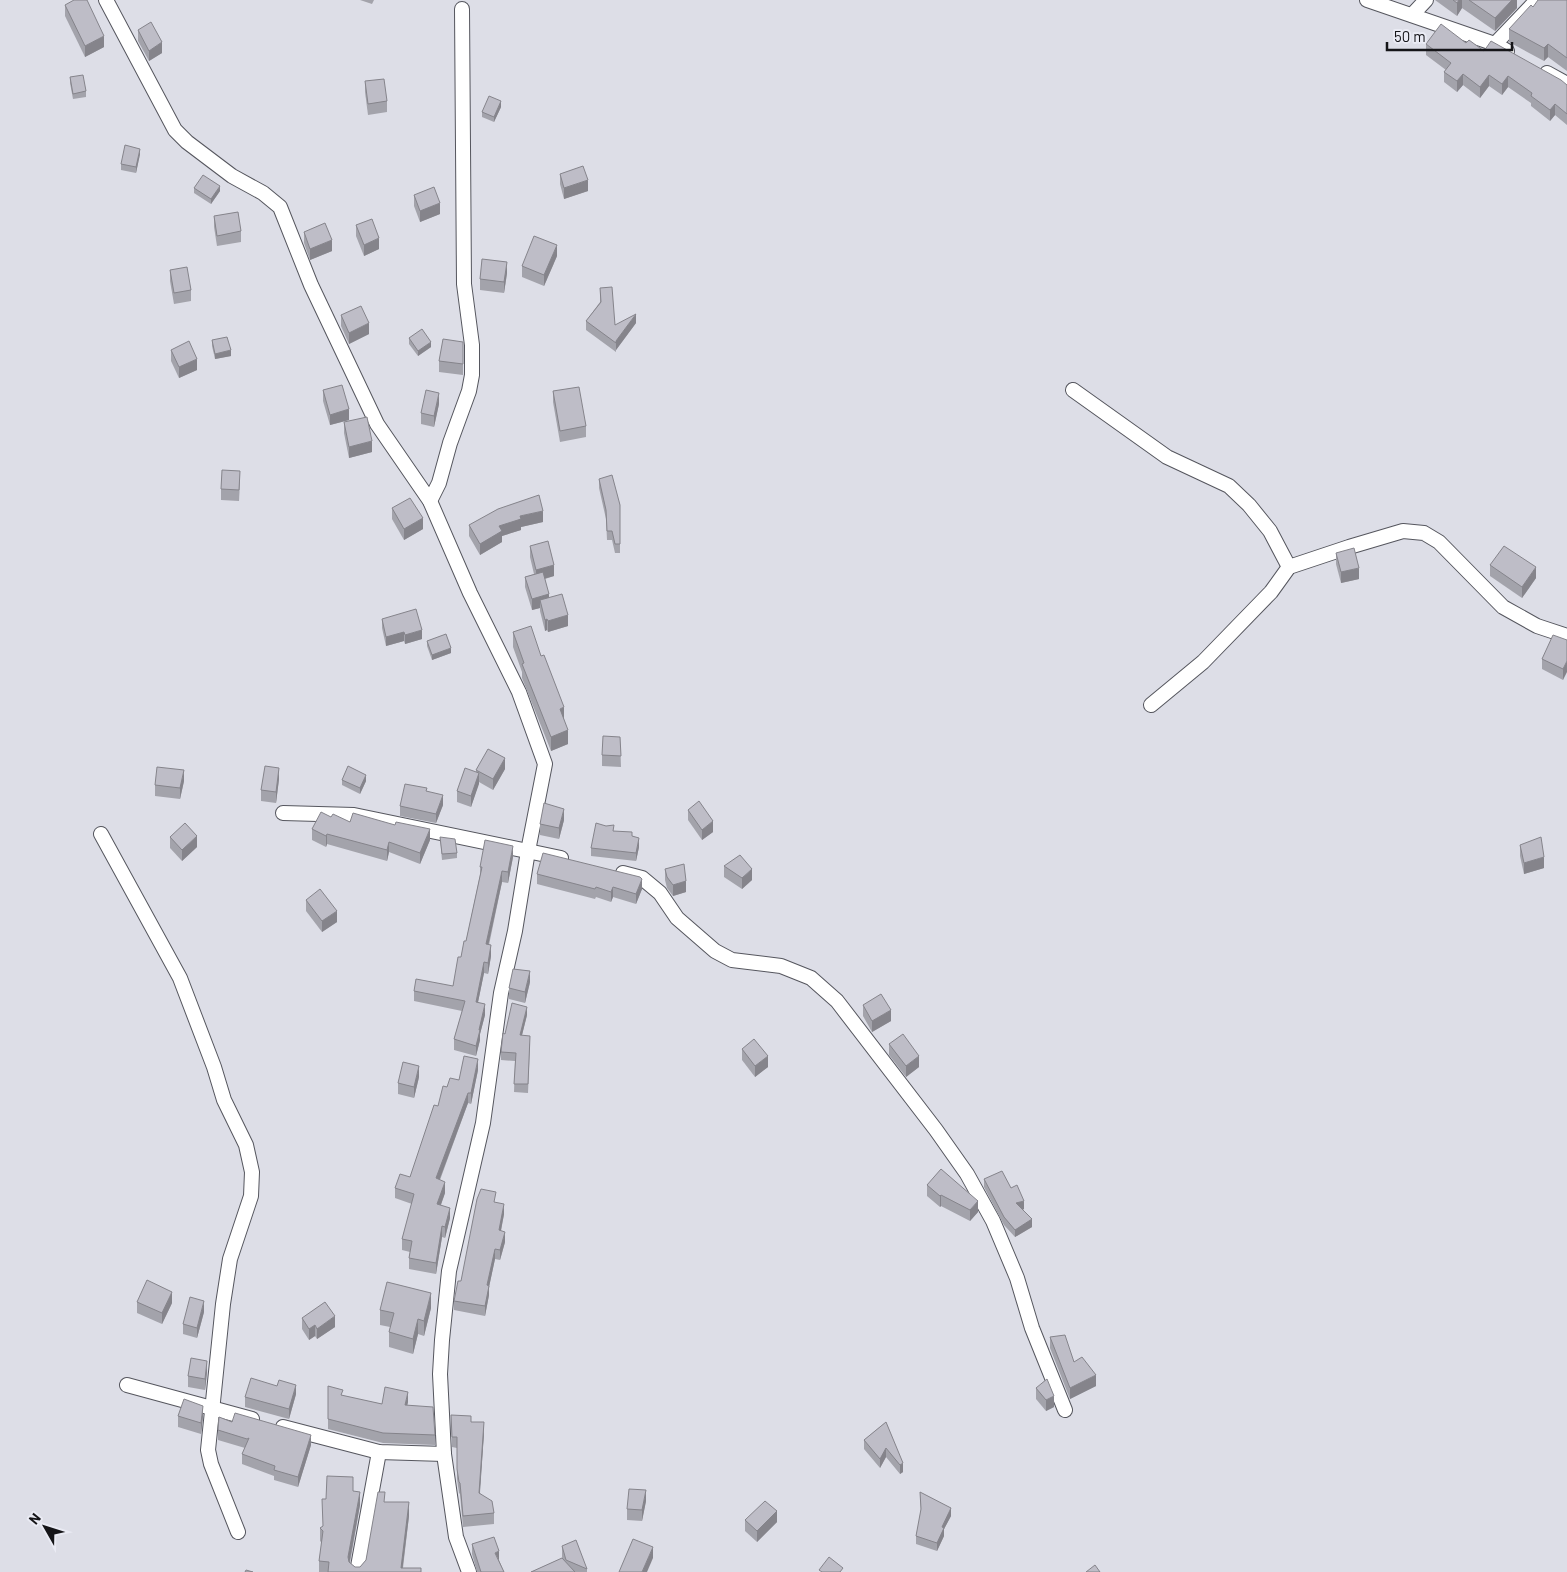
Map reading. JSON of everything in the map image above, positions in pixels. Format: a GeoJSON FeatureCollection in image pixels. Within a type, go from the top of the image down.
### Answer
{"type":"FeatureCollection","features":[{"type":"Feature","properties":{"kind":"street"},"geometry":{"type":"LineString","coordinates":[[106,0],[175,130],[232,176],[263,193],[280,208],[311,285],[377,424],[430,501],[470,593],[519,692],[545,764],[501,993],[483,1123],[449,1271],[442,1340],[444,1454],[456,1537],[469,1572]]}},
{"type":"Feature","properties":{"kind":"street"},"geometry":{"type":"LineString","coordinates":[[1366,0],[1495,44],[1519,57]]}},
{"type":"Feature","properties":{"kind":"street"},"geometry":{"type":"LineString","coordinates":[[1412,15],[1426,0]]}},
{"type":"Feature","properties":{"kind":"street"},"geometry":{"type":"LineString","coordinates":[[1495,44],[1537,0]]}},
{"type":"Feature","properties":{"kind":"street"},"geometry":{"type":"LineString","coordinates":[[430,501],[439,484],[450,442],[469,391],[472,375],[472,345],[464,284],[462,9]]}},
{"type":"Feature","properties":{"kind":"street"},"geometry":{"type":"LineString","coordinates":[[1535,66],[1567,84]]}},
{"type":"Feature","properties":{"kind":"street"},"geometry":{"type":"LineString","coordinates":[[1073,390],[1167,457],[1229,486],[1250,505],[1270,531],[1289,567]]}},
{"type":"Feature","properties":{"kind":"street"},"geometry":{"type":"LineString","coordinates":[[1151,705],[1203,662],[1271,592],[1289,567],[1403,531],[1424,533],[1439,542],[1503,607],[1537,626],[1567,636]]}},
{"type":"Feature","properties":{"kind":"street"},"geometry":{"type":"LineString","coordinates":[[283,813],[354,815],[576,862]]}},
{"type":"Feature","properties":{"kind":"street"},"geometry":{"type":"LineString","coordinates":[[101,834],[180,978],[214,1067],[224,1100],[246,1145],[252,1172],[251,1196],[230,1259],[223,1304],[208,1450],[211,1464],[238,1532]]}},
{"type":"Feature","properties":{"kind":"street"},"geometry":{"type":"LineString","coordinates":[[614,871],[642,878],[660,893],[677,918],[715,951],[732,960],[781,966],[811,978],[836,1001],[936,1130],[967,1174],[994,1221],[1016,1278],[1032,1328],[1065,1410]]}},
{"type":"Feature","properties":{"kind":"street"},"geometry":{"type":"LineString","coordinates":[[127,1385],[379,1452],[444,1454]]}},
{"type":"Feature","properties":{"kind":"street"},"geometry":{"type":"LineString","coordinates":[[357,1572],[379,1452]]}},
{"type":"Feature","properties":{"kind":"building"},"geometry":{"type":"Polygon","coordinates":[[[74,0],[87,0],[104,36],[85,46],[65,5],[74,0]]]}},
{"type":"Feature","properties":{"kind":"building"},"geometry":{"type":"Polygon","coordinates":[[[1469,0],[1512,0],[1495,18],[1469,0]]]}},
{"type":"Feature","properties":{"kind":"building"},"geometry":{"type":"Polygon","coordinates":[[[1538,0],[1567,0],[1567,58],[1548,44],[1544,48],[1509,29],[1538,0]]]}},
{"type":"Feature","properties":{"kind":"building"},"geometry":{"type":"Polygon","coordinates":[[[151,22],[162,42],[149,51],[138,30],[151,22]]]}},
{"type":"Feature","properties":{"kind":"building"},"geometry":{"type":"Polygon","coordinates":[[[1441,24],[1466,43],[1469,40],[1484,51],[1491,41],[1561,80],[1567,85],[1567,114],[1555,104],[1550,110],[1531,96],[1532,93],[1508,76],[1502,84],[1489,75],[1480,87],[1463,74],[1457,81],[1444,72],[1451,63],[1426,44],[1441,24]]]}},
{"type":"Feature","properties":{"kind":"building"},"geometry":{"type":"Polygon","coordinates":[[[83,75],[86,91],[73,94],[70,77],[83,75]]]}},
{"type":"Feature","properties":{"kind":"building"},"geometry":{"type":"Polygon","coordinates":[[[384,79],[387,101],[368,104],[365,81],[384,79]]]}},
{"type":"Feature","properties":{"kind":"building"},"geometry":{"type":"Polygon","coordinates":[[[489,96],[501,101],[494,117],[482,112],[489,96]]]}},
{"type":"Feature","properties":{"kind":"building"},"geometry":{"type":"Polygon","coordinates":[[[125,145],[140,149],[136,167],[121,164],[125,145]]]}},
{"type":"Feature","properties":{"kind":"building"},"geometry":{"type":"Polygon","coordinates":[[[583,166],[588,180],[564,188],[560,174],[583,166]]]}},
{"type":"Feature","properties":{"kind":"building"},"geometry":{"type":"Polygon","coordinates":[[[203,175],[220,186],[211,199],[194,188],[203,175]]]}},
{"type":"Feature","properties":{"kind":"building"},"geometry":{"type":"Polygon","coordinates":[[[434,187],[440,203],[420,211],[414,195],[434,187]]]}},
{"type":"Feature","properties":{"kind":"building"},"geometry":{"type":"Polygon","coordinates":[[[238,212],[241,231],[217,236],[214,216],[238,212]]]}},
{"type":"Feature","properties":{"kind":"building"},"geometry":{"type":"Polygon","coordinates":[[[372,219],[379,238],[364,245],[356,225],[372,219]]]}},
{"type":"Feature","properties":{"kind":"building"},"geometry":{"type":"Polygon","coordinates":[[[325,223],[332,240],[310,249],[304,232],[325,223]]]}},
{"type":"Feature","properties":{"kind":"building"},"geometry":{"type":"Polygon","coordinates":[[[534,236],[557,245],[544,275],[522,266],[534,236]]]}},
{"type":"Feature","properties":{"kind":"building"},"geometry":{"type":"Polygon","coordinates":[[[482,259],[507,262],[504,282],[480,279],[482,259]]]}},
{"type":"Feature","properties":{"kind":"building"},"geometry":{"type":"Polygon","coordinates":[[[187,267],[191,290],[174,293],[170,270],[187,267]]]}},
{"type":"Feature","properties":{"kind":"building"},"geometry":{"type":"Polygon","coordinates":[[[612,287],[615,325],[636,314],[616,343],[586,321],[601,302],[600,288],[612,287]]]}},
{"type":"Feature","properties":{"kind":"building"},"geometry":{"type":"Polygon","coordinates":[[[361,306],[369,323],[349,333],[341,315],[361,306]]]}},
{"type":"Feature","properties":{"kind":"building"},"geometry":{"type":"Polygon","coordinates":[[[422,329],[431,342],[418,351],[409,338],[422,329]]]}},
{"type":"Feature","properties":{"kind":"building"},"geometry":{"type":"Polygon","coordinates":[[[227,337],[231,350],[215,354],[212,340],[227,337]]]}},
{"type":"Feature","properties":{"kind":"building"},"geometry":{"type":"Polygon","coordinates":[[[443,339],[463,342],[463,364],[439,361],[443,339]]]}},
{"type":"Feature","properties":{"kind":"building"},"geometry":{"type":"Polygon","coordinates":[[[189,341],[197,359],[179,367],[171,350],[189,341]]]}},
{"type":"Feature","properties":{"kind":"building"},"geometry":{"type":"Polygon","coordinates":[[[342,385],[349,409],[330,415],[323,390],[342,385]]]}},
{"type":"Feature","properties":{"kind":"building"},"geometry":{"type":"Polygon","coordinates":[[[579,387],[586,426],[560,431],[553,391],[579,387]]]}},
{"type":"Feature","properties":{"kind":"building"},"geometry":{"type":"Polygon","coordinates":[[[426,390],[439,393],[434,416],[421,413],[426,390]]]}},
{"type":"Feature","properties":{"kind":"building"},"geometry":{"type":"Polygon","coordinates":[[[367,417],[372,441],[349,447],[344,422],[367,417]]]}},
{"type":"Feature","properties":{"kind":"building"},"geometry":{"type":"Polygon","coordinates":[[[222,470],[240,471],[239,490],[221,489],[222,470]]]}},
{"type":"Feature","properties":{"kind":"building"},"geometry":{"type":"Polygon","coordinates":[[[612,475],[620,505],[620,544],[615,544],[612,531],[607,531],[606,510],[599,479],[612,475]]]}},
{"type":"Feature","properties":{"kind":"building"},"geometry":{"type":"Polygon","coordinates":[[[539,495],[543,511],[520,516],[521,519],[499,526],[502,531],[480,544],[469,525],[498,509],[539,495]]]}},
{"type":"Feature","properties":{"kind":"building"},"geometry":{"type":"Polygon","coordinates":[[[410,498],[423,518],[404,529],[392,508],[410,498]]]}},
{"type":"Feature","properties":{"kind":"building"},"geometry":{"type":"Polygon","coordinates":[[[548,541],[554,565],[536,570],[530,546],[548,541]]]}},
{"type":"Feature","properties":{"kind":"building"},"geometry":{"type":"Polygon","coordinates":[[[1504,546],[1536,567],[1522,587],[1490,565],[1504,546]]]}},
{"type":"Feature","properties":{"kind":"building"},"geometry":{"type":"Polygon","coordinates":[[[1354,548],[1359,568],[1341,572],[1336,553],[1354,548]]]}},
{"type":"Feature","properties":{"kind":"building"},"geometry":{"type":"Polygon","coordinates":[[[543,572],[549,594],[532,599],[525,577],[543,572]]]}},
{"type":"Feature","properties":{"kind":"building"},"geometry":{"type":"Polygon","coordinates":[[[562,594],[568,615],[548,621],[547,619],[545,620],[540,600],[562,594]]]}},
{"type":"Feature","properties":{"kind":"building"},"geometry":{"type":"Polygon","coordinates":[[[416,609],[422,630],[405,635],[404,632],[386,637],[382,619],[416,609]]]}},
{"type":"Feature","properties":{"kind":"building"},"geometry":{"type":"Polygon","coordinates":[[[531,626],[541,656],[544,655],[564,707],[560,709],[568,730],[551,737],[522,664],[524,663],[513,632],[531,626]]]}},
{"type":"Feature","properties":{"kind":"building"},"geometry":{"type":"Polygon","coordinates":[[[446,634],[451,648],[432,655],[427,641],[446,634]]]}},
{"type":"Feature","properties":{"kind":"building"},"geometry":{"type":"Polygon","coordinates":[[[1553,635],[1567,640],[1567,661],[1563,669],[1542,659],[1553,635]]]}},
{"type":"Feature","properties":{"kind":"building"},"geometry":{"type":"Polygon","coordinates":[[[603,736],[620,737],[621,756],[602,755],[603,736]]]}},
{"type":"Feature","properties":{"kind":"building"},"geometry":{"type":"Polygon","coordinates":[[[488,749],[505,758],[493,779],[476,770],[488,749]]]}},
{"type":"Feature","properties":{"kind":"building"},"geometry":{"type":"Polygon","coordinates":[[[265,766],[279,768],[276,792],[261,790],[265,766]]]}},
{"type":"Feature","properties":{"kind":"building"},"geometry":{"type":"Polygon","coordinates":[[[348,766],[366,775],[360,788],[342,780],[348,766]]]}},
{"type":"Feature","properties":{"kind":"building"},"geometry":{"type":"Polygon","coordinates":[[[157,767],[184,770],[180,788],[155,785],[157,767]]]}},
{"type":"Feature","properties":{"kind":"building"},"geometry":{"type":"Polygon","coordinates":[[[465,768],[479,773],[471,796],[457,791],[465,768]]]}},
{"type":"Feature","properties":{"kind":"building"},"geometry":{"type":"Polygon","coordinates":[[[405,784],[427,788],[426,791],[443,795],[436,814],[400,806],[405,784]]]}},
{"type":"Feature","properties":{"kind":"building"},"geometry":{"type":"Polygon","coordinates":[[[699,801],[713,821],[702,830],[688,810],[699,801]]]}},
{"type":"Feature","properties":{"kind":"building"},"geometry":{"type":"Polygon","coordinates":[[[544,803],[564,809],[559,828],[540,824],[544,803]]]}},
{"type":"Feature","properties":{"kind":"building"},"geometry":{"type":"Polygon","coordinates":[[[321,812],[331,817],[333,814],[350,822],[353,813],[395,825],[396,822],[430,829],[420,853],[389,842],[387,850],[327,834],[326,836],[312,829],[321,812]]]}},
{"type":"Feature","properties":{"kind":"building"},"geometry":{"type":"Polygon","coordinates":[[[185,823],[197,836],[182,850],[170,837],[185,823]]]}},
{"type":"Feature","properties":{"kind":"building"},"geometry":{"type":"Polygon","coordinates":[[[596,823],[606,826],[614,825],[613,831],[632,832],[632,836],[639,838],[636,853],[591,848],[596,823]]]}},
{"type":"Feature","properties":{"kind":"building"},"geometry":{"type":"Polygon","coordinates":[[[440,837],[455,839],[457,853],[442,854],[440,837]]]}},
{"type":"Feature","properties":{"kind":"building"},"geometry":{"type":"Polygon","coordinates":[[[1541,837],[1544,857],[1524,863],[1520,845],[1541,837]]]}},
{"type":"Feature","properties":{"kind":"building"},"geometry":{"type":"Polygon","coordinates":[[[485,840],[513,846],[508,872],[502,871],[486,944],[491,945],[488,963],[484,962],[476,1002],[485,1004],[476,1046],[454,1039],[465,1001],[414,991],[416,979],[453,986],[458,957],[461,957],[464,941],[466,941],[482,867],[480,867],[485,840]]]}},
{"type":"Feature","properties":{"kind":"building"},"geometry":{"type":"Polygon","coordinates":[[[543,853],[642,879],[636,894],[613,887],[611,892],[596,887],[595,889],[537,874],[543,853]]]}},
{"type":"Feature","properties":{"kind":"building"},"geometry":{"type":"Polygon","coordinates":[[[740,855],[752,869],[742,878],[724,866],[740,855]]]}},
{"type":"Feature","properties":{"kind":"building"},"geometry":{"type":"Polygon","coordinates":[[[684,864],[686,881],[673,885],[667,877],[665,869],[684,864]]]}},
{"type":"Feature","properties":{"kind":"building"},"geometry":{"type":"Polygon","coordinates":[[[320,889],[337,911],[322,921],[306,900],[320,889]]]}},
{"type":"Feature","properties":{"kind":"building"},"geometry":{"type":"Polygon","coordinates":[[[513,969],[530,971],[525,992],[509,988],[513,969]]]}},
{"type":"Feature","properties":{"kind":"building"},"geometry":{"type":"Polygon","coordinates":[[[881,994],[891,1010],[872,1021],[863,1005],[881,994]]]}},
{"type":"Feature","properties":{"kind":"building"},"geometry":{"type":"Polygon","coordinates":[[[512,1003],[527,1007],[520,1035],[530,1036],[528,1084],[514,1084],[516,1053],[501,1052],[503,1033],[505,1034],[512,1003]]]}},
{"type":"Feature","properties":{"kind":"building"},"geometry":{"type":"Polygon","coordinates":[[[903,1034],[919,1056],[906,1066],[889,1044],[903,1034]]]}},
{"type":"Feature","properties":{"kind":"building"},"geometry":{"type":"Polygon","coordinates":[[[754,1039],[768,1056],[755,1066],[742,1049],[754,1039]]]}},
{"type":"Feature","properties":{"kind":"building"},"geometry":{"type":"Polygon","coordinates":[[[464,1056],[478,1059],[471,1093],[468,1093],[436,1178],[445,1182],[437,1204],[450,1208],[445,1227],[442,1226],[436,1263],[409,1258],[412,1241],[402,1239],[414,1194],[395,1188],[400,1174],[410,1177],[434,1105],[438,1106],[443,1086],[447,1087],[450,1078],[459,1080],[464,1056]]]}},
{"type":"Feature","properties":{"kind":"building"},"geometry":{"type":"Polygon","coordinates":[[[403,1062],[419,1066],[414,1087],[398,1083],[403,1062]]]}},
{"type":"Feature","properties":{"kind":"building"},"geometry":{"type":"Polygon","coordinates":[[[941,1169],[978,1201],[970,1210],[940,1196],[927,1185],[941,1169]]]}},
{"type":"Feature","properties":{"kind":"building"},"geometry":{"type":"Polygon","coordinates":[[[1002,1171],[1011,1188],[1017,1185],[1024,1201],[1016,1203],[1032,1219],[1015,1230],[1004,1217],[984,1179],[1002,1171]]]}},
{"type":"Feature","properties":{"kind":"building"},"geometry":{"type":"Polygon","coordinates":[[[481,1189],[496,1192],[494,1202],[504,1204],[499,1230],[505,1232],[500,1250],[495,1249],[487,1285],[489,1286],[485,1306],[454,1301],[458,1281],[461,1281],[477,1199],[481,1189]]]}},
{"type":"Feature","properties":{"kind":"building"},"geometry":{"type":"Polygon","coordinates":[[[147,1280],[172,1292],[162,1313],[137,1302],[147,1280]]]}},
{"type":"Feature","properties":{"kind":"building"},"geometry":{"type":"Polygon","coordinates":[[[387,1282],[431,1293],[424,1321],[418,1319],[413,1339],[389,1332],[394,1313],[380,1310],[387,1282]]]}},
{"type":"Feature","properties":{"kind":"building"},"geometry":{"type":"Polygon","coordinates":[[[190,1297],[204,1301],[197,1328],[183,1324],[190,1297]]]}},
{"type":"Feature","properties":{"kind":"building"},"geometry":{"type":"Polygon","coordinates":[[[325,1302],[335,1316],[317,1329],[315,1325],[309,1329],[302,1318],[325,1302]]]}},
{"type":"Feature","properties":{"kind":"building"},"geometry":{"type":"Polygon","coordinates":[[[1065,1335],[1074,1362],[1082,1357],[1096,1375],[1070,1388],[1050,1337],[1065,1335]]]}},
{"type":"Feature","properties":{"kind":"building"},"geometry":{"type":"Polygon","coordinates":[[[191,1358],[207,1361],[205,1379],[188,1376],[191,1358]]]}},
{"type":"Feature","properties":{"kind":"building"},"geometry":{"type":"Polygon","coordinates":[[[251,1378],[277,1386],[279,1380],[296,1385],[289,1409],[245,1397],[251,1378]]]}},
{"type":"Feature","properties":{"kind":"building"},"geometry":{"type":"Polygon","coordinates":[[[1047,1379],[1054,1396],[1046,1400],[1036,1388],[1047,1379]]]}},
{"type":"Feature","properties":{"kind":"building"},"geometry":{"type":"Polygon","coordinates":[[[328,1386],[343,1390],[341,1395],[382,1404],[385,1387],[408,1392],[405,1405],[433,1407],[435,1435],[383,1433],[328,1419],[328,1386]]]}},
{"type":"Feature","properties":{"kind":"building"},"geometry":{"type":"Polygon","coordinates":[[[184,1399],[203,1406],[201,1423],[178,1416],[184,1399]]]}},
{"type":"Feature","properties":{"kind":"building"},"geometry":{"type":"Polygon","coordinates":[[[235,1413],[311,1435],[298,1477],[274,1470],[275,1466],[242,1454],[249,1438],[218,1430],[219,1417],[232,1422],[235,1413]]]}},
{"type":"Feature","properties":{"kind":"building"},"geometry":{"type":"Polygon","coordinates":[[[451,1415],[471,1416],[471,1422],[484,1422],[479,1493],[492,1501],[494,1513],[463,1516],[457,1469],[457,1437],[452,1437],[451,1415]]]}},
{"type":"Feature","properties":{"kind":"building"},"geometry":{"type":"Polygon","coordinates":[[[886,1422],[903,1463],[900,1465],[886,1448],[880,1459],[864,1440],[886,1422]]]}},
{"type":"Feature","properties":{"kind":"building"},"geometry":{"type":"Polygon","coordinates":[[[327,1476],[353,1477],[353,1491],[360,1492],[348,1557],[349,1562],[355,1567],[360,1567],[366,1560],[378,1492],[385,1492],[384,1502],[409,1502],[401,1568],[421,1568],[421,1572],[328,1572],[329,1562],[319,1561],[323,1531],[320,1528],[323,1526],[322,1499],[326,1499],[327,1476]]]}},
{"type":"Feature","properties":{"kind":"building"},"geometry":{"type":"Polygon","coordinates":[[[629,1489],[646,1490],[642,1510],[627,1509],[629,1489]]]}},
{"type":"Feature","properties":{"kind":"building"},"geometry":{"type":"Polygon","coordinates":[[[920,1492],[951,1508],[937,1543],[916,1536],[921,1509],[920,1492]]]}},
{"type":"Feature","properties":{"kind":"building"},"geometry":{"type":"Polygon","coordinates":[[[765,1501],[777,1511],[757,1531],[745,1520],[765,1501]]]}},
{"type":"Feature","properties":{"kind":"building"},"geometry":{"type":"Polygon","coordinates":[[[494,1537],[499,1551],[495,1553],[504,1572],[481,1572],[472,1544],[494,1537]]]}},
{"type":"Feature","properties":{"kind":"building"},"geometry":{"type":"Polygon","coordinates":[[[633,1539],[653,1547],[642,1572],[619,1572],[633,1539]]]}},
{"type":"Feature","properties":{"kind":"building"},"geometry":{"type":"Polygon","coordinates":[[[576,1540],[587,1569],[566,1560],[562,1546],[576,1540]]]}},
{"type":"Feature","properties":{"kind":"building"},"geometry":{"type":"Polygon","coordinates":[[[829,1557],[843,1568],[840,1572],[822,1572],[819,1570],[829,1557]]]}},
{"type":"Feature","properties":{"kind":"building"},"geometry":{"type":"Polygon","coordinates":[[[562,1558],[575,1572],[531,1572],[562,1558]]]}},
{"type":"Feature","properties":{"kind":"building"},"geometry":{"type":"Polygon","coordinates":[[[1095,1565],[1100,1572],[1086,1572],[1095,1565]]]}}]}
